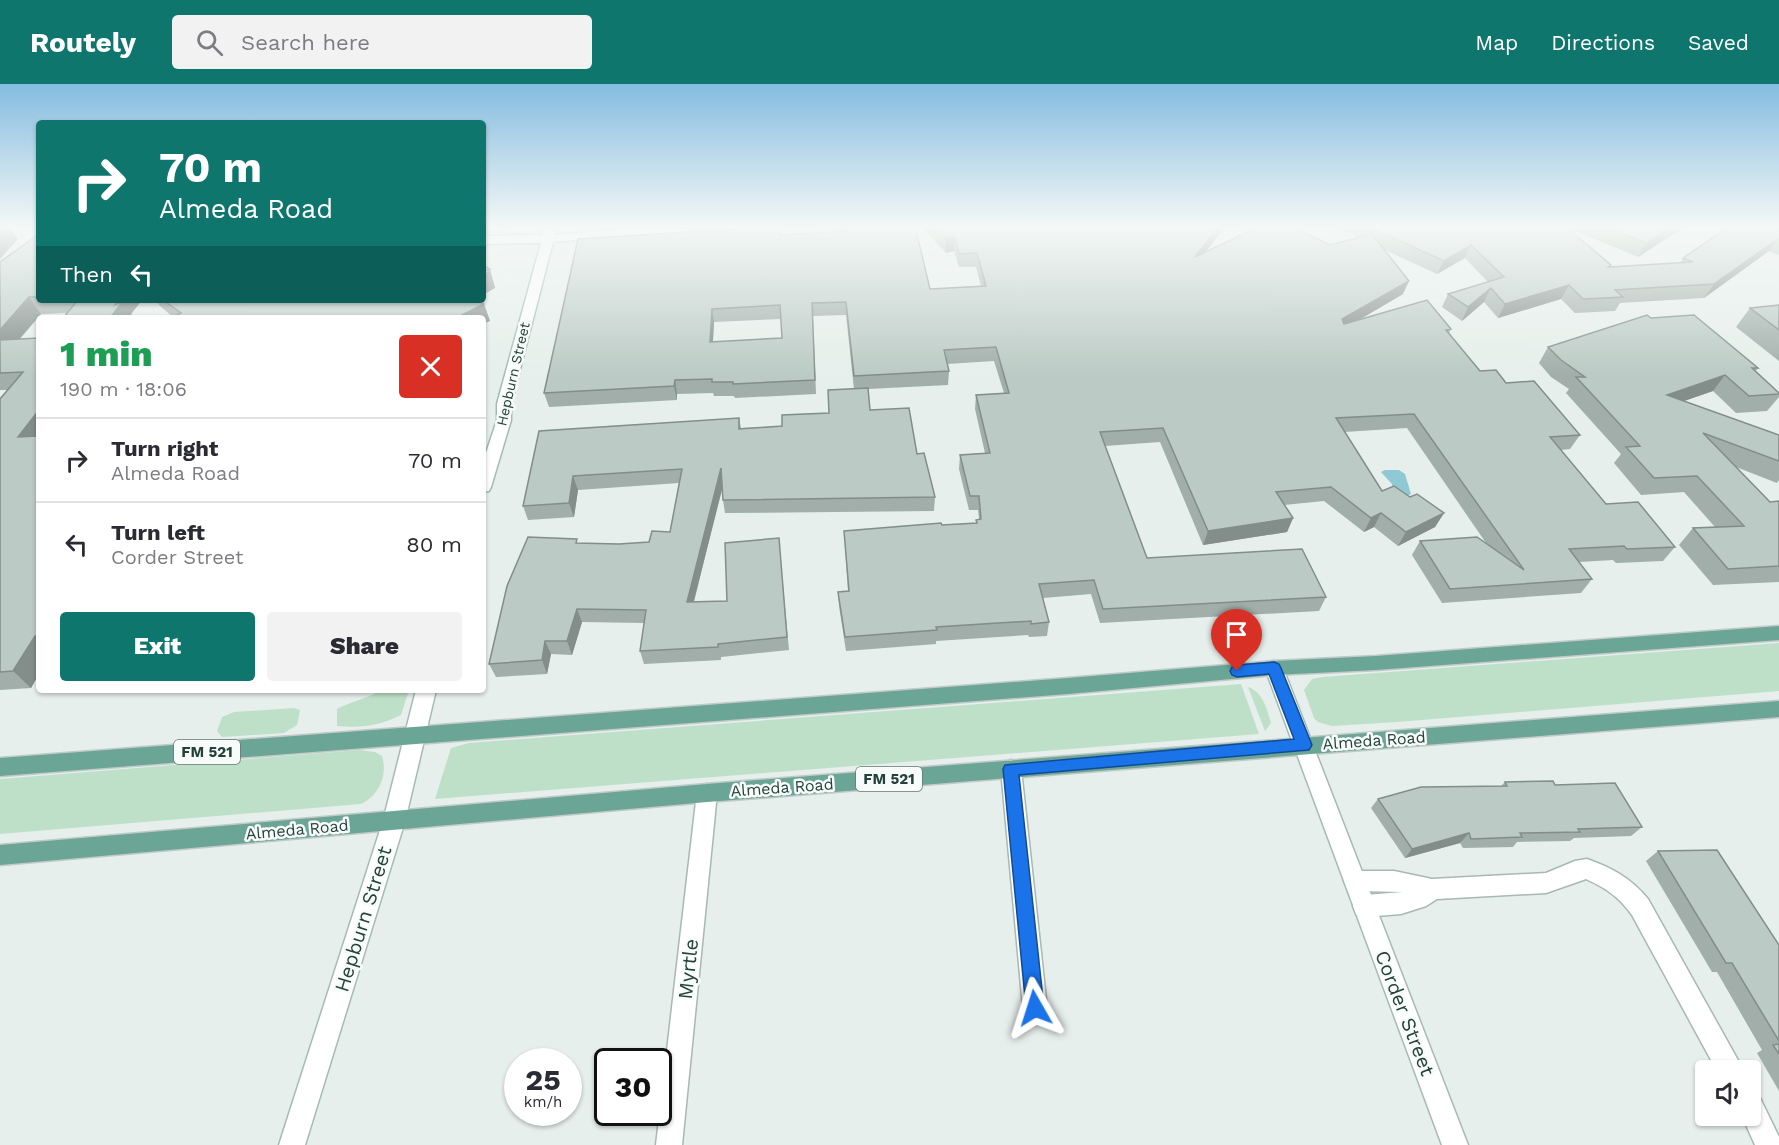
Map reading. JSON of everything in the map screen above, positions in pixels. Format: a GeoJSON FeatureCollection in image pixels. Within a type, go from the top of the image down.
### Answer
{"type":"FeatureCollection","features":[{"type":"Feature","properties":{"kind":"main road","name":"FM 521"},"geometry":{"type":"LineString","coordinates":[[0,767],[1033,689],[1274,668],[1376,663],[1779,633]]}},
{"type":"Feature","properties":{"kind":"main road","name":"Almeda Road"},"geometry":{"type":"LineString","coordinates":[[0,855],[707,793],[1779,709]]}},
{"type":"Feature","properties":{"kind":"street","name":"Hepburn Street"},"geometry":{"type":"LineString","coordinates":[[486,478],[504,420],[504,404],[538,276]]}},
{"type":"Feature","properties":{"kind":"street","name":"Corder Street"},"geometry":{"type":"LineString","coordinates":[[1274,668],[1455,1145]]}},
{"type":"Feature","properties":{"kind":"street","name":"Hepburn Street"},"geometry":{"type":"LineString","coordinates":[[292,1145],[394,821],[425,693]]}},
{"type":"Feature","properties":{"kind":"street"},"geometry":{"type":"LineString","coordinates":[[1011,769],[1035,1008]]}},
{"type":"Feature","properties":{"kind":"street","name":"Myrtle"},"geometry":{"type":"LineString","coordinates":[[669,1145],[707,793]]}},
{"type":"Feature","properties":{"kind":"street"},"geometry":{"type":"LineString","coordinates":[[1355,881],[1396,880],[1417,883],[1432,889],[1545,883],[1575,871],[1587,869],[1614,881],[1629,892],[1640,907],[1725,1060]]}},
{"type":"Feature","properties":{"kind":"street"},"geometry":{"type":"LineString","coordinates":[[1364,906],[1415,901],[1424,897],[1432,889]]}},
{"type":"Feature","properties":{"kind":"street"},"geometry":{"type":"LineString","coordinates":[[1760,1126],[1769,1145]]}},
{"type":"Feature","properties":{"kind":"green space"},"geometry":{"type":"Polygon","coordinates":[[[1779,643],[1779,691],[1332,726],[1318,722],[1314,718],[1304,690],[1312,679],[1322,677],[1779,643]]]}},
{"type":"Feature","properties":{"kind":"green space"},"geometry":{"type":"Polygon","coordinates":[[[1241,684],[1259,734],[435,799],[451,748],[469,743],[1241,684]]]}},
{"type":"Feature","properties":{"kind":"green space"},"geometry":{"type":"Polygon","coordinates":[[[1248,687],[1261,697],[1266,707],[1271,723],[1265,731],[1248,687]]]}},
{"type":"Feature","properties":{"kind":"green space"},"geometry":{"type":"Polygon","coordinates":[[[376,693],[408,693],[401,715],[370,725],[337,726],[337,709],[376,693]]]}},
{"type":"Feature","properties":{"kind":"green space"},"geometry":{"type":"Polygon","coordinates":[[[294,708],[300,710],[297,725],[284,733],[222,737],[217,731],[222,717],[234,712],[294,708]]]}},
{"type":"Feature","properties":{"kind":"green space"},"geometry":{"type":"Polygon","coordinates":[[[360,750],[375,752],[382,756],[384,763],[383,777],[377,790],[373,796],[361,804],[0,834],[0,779],[360,750]]]}},
{"type":"Feature","properties":{"kind":"water"},"geometry":{"type":"Polygon","coordinates":[[[1399,470],[1405,474],[1411,494],[1407,496],[1392,489],[1392,484],[1381,472],[1399,470]]]}},
{"type":"Feature","properties":{"kind":"building"},"geometry":{"type":"Polygon","coordinates":[[[0,276],[36,276],[36,297],[29,297],[0,330],[0,276]]]}},
{"type":"Feature","properties":{"kind":"building"},"geometry":{"type":"Polygon","coordinates":[[[570,276],[927,276],[930,289],[986,286],[983,276],[1405,276],[1409,281],[1342,319],[1344,324],[1427,300],[1451,329],[1446,330],[1480,371],[1496,370],[1506,383],[1534,381],[1580,435],[1550,437],[1606,504],[1638,502],[1675,547],[1627,549],[1624,546],[1569,549],[1592,579],[1450,589],[1420,541],[1477,537],[1524,570],[1414,414],[1336,418],[1382,491],[1394,486],[1410,497],[1417,494],[1444,513],[1406,532],[1381,513],[1371,518],[1331,487],[1276,492],[1293,518],[1208,531],[1163,428],[1100,432],[1147,558],[1302,549],[1326,597],[1103,609],[1094,580],[1039,584],[1049,622],[936,627],[937,630],[845,637],[838,592],[849,591],[844,531],[941,523],[942,525],[977,523],[976,520],[981,519],[979,496],[970,496],[960,455],[990,453],[976,395],[1009,393],[996,347],[944,350],[949,371],[854,376],[846,302],[812,303],[815,380],[733,384],[733,382],[712,382],[712,379],[675,380],[674,386],[544,393],[570,276]],[[780,305],[712,309],[710,342],[782,338],[780,305]]]}},
{"type":"Feature","properties":{"kind":"building"},"geometry":{"type":"Polygon","coordinates":[[[1502,276],[1726,276],[1714,284],[1615,290],[1623,297],[1583,299],[1569,285],[1505,304],[1491,288],[1468,307],[1448,294],[1504,277],[1502,276]]]}},
{"type":"Feature","properties":{"kind":"building"},"geometry":{"type":"Polygon","coordinates":[[[76,303],[116,303],[115,305],[121,303],[112,315],[66,315],[76,303]]]}},
{"type":"Feature","properties":{"kind":"building"},"geometry":{"type":"Polygon","coordinates":[[[167,303],[484,304],[462,315],[177,315],[181,313],[167,303]]]}},
{"type":"Feature","properties":{"kind":"building"},"geometry":{"type":"Polygon","coordinates":[[[1779,305],[1779,330],[1750,308],[1779,305]]]}},
{"type":"Feature","properties":{"kind":"building"},"geometry":{"type":"Polygon","coordinates":[[[1647,315],[1651,318],[1694,315],[1758,368],[1752,368],[1779,393],[1749,396],[1725,375],[1667,395],[1779,435],[1779,461],[1703,433],[1770,502],[1779,501],[1779,566],[1728,569],[1693,528],[1744,526],[1697,476],[1654,478],[1626,447],[1640,446],[1576,377],[1585,377],[1561,360],[1548,347],[1647,315]]]}},
{"type":"Feature","properties":{"kind":"building"},"geometry":{"type":"Polygon","coordinates":[[[36,338],[36,414],[18,437],[36,436],[36,636],[13,671],[0,672],[0,399],[23,372],[0,373],[0,340],[36,338]]]}},
{"type":"Feature","properties":{"kind":"building"},"geometry":{"type":"Polygon","coordinates":[[[868,388],[870,410],[909,408],[917,454],[924,453],[935,497],[723,500],[721,468],[687,602],[727,601],[725,543],[779,538],[787,637],[718,644],[718,647],[640,651],[646,610],[577,609],[567,641],[545,641],[542,660],[489,664],[507,586],[528,537],[577,539],[576,543],[619,544],[649,542],[652,531],[670,532],[682,469],[573,476],[569,503],[523,506],[539,431],[739,418],[739,429],[782,426],[782,415],[829,413],[828,390],[868,388]]]}},
{"type":"Feature","properties":{"kind":"building"},"geometry":{"type":"Polygon","coordinates":[[[1553,781],[1555,785],[1615,783],[1642,827],[1578,829],[1580,832],[1520,833],[1522,837],[1471,839],[1469,833],[1412,849],[1378,799],[1421,787],[1507,786],[1505,782],[1553,781]]]}},
{"type":"Feature","properties":{"kind":"building"},"geometry":{"type":"Polygon","coordinates":[[[1717,850],[1779,945],[1779,1041],[1732,963],[1726,963],[1658,851],[1717,850]]]}},
{"type":"Feature","properties":{"kind":"building"},"geometry":{"type":"Polygon","coordinates":[[[1779,1044],[1779,1054],[1773,1045],[1779,1044]]]}},
{"type":"Feature","properties":{"kind":"route"},"geometry":{"type":"LineString","coordinates":[[1035,1008],[1011,769],[1304,745],[1274,668],[1237,671]]}}]}
